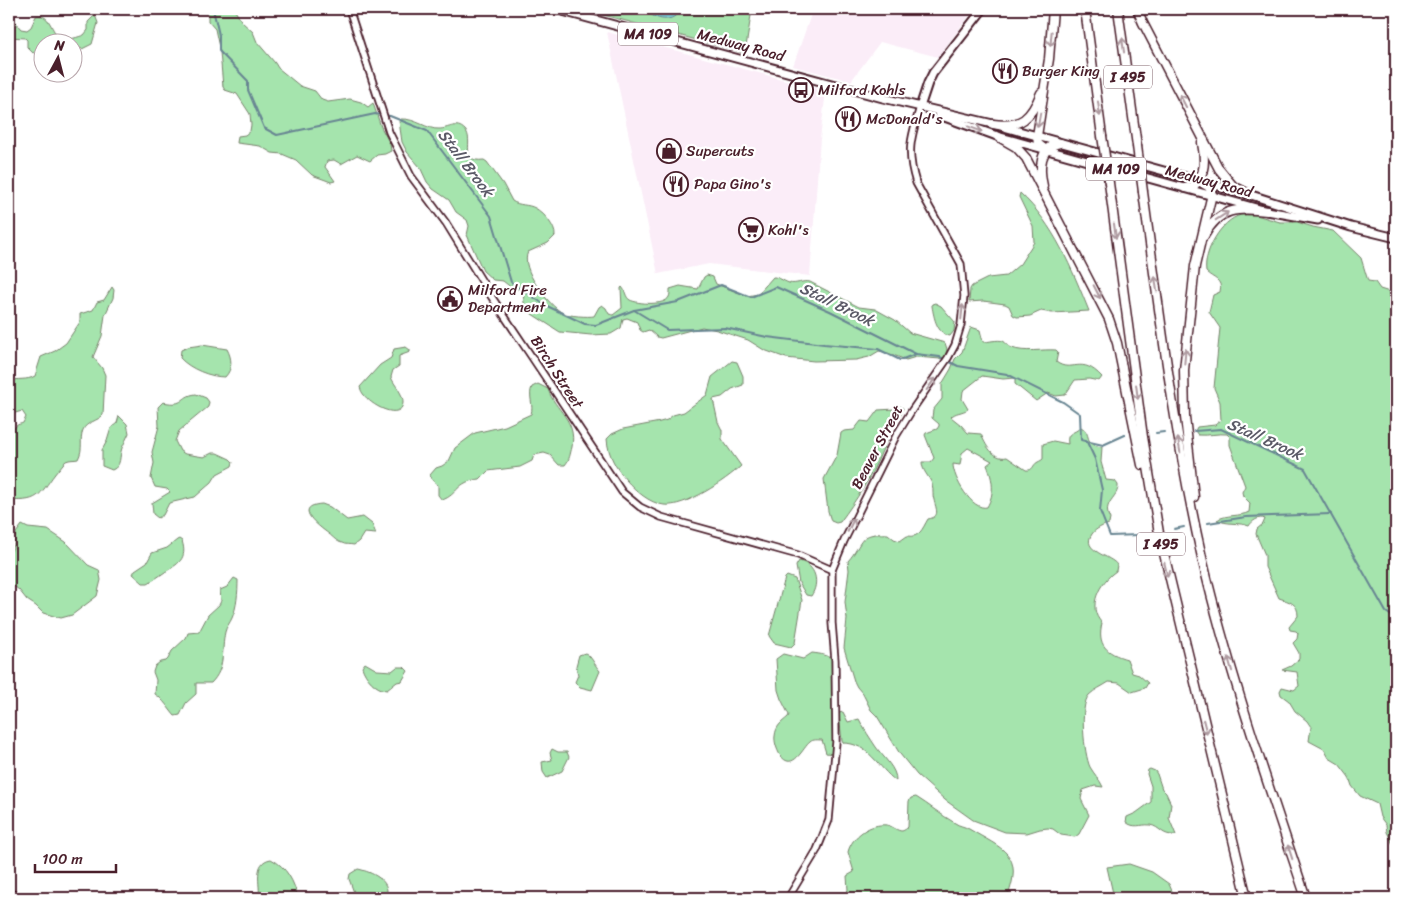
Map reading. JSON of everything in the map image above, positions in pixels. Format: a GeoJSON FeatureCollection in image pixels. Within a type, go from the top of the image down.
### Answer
{"type":"FeatureCollection","features":[{"type":"Feature","properties":{"kind":"highway"},"geometry":{"type":"LineString","coordinates":[[1046,150],[1038,144],[1037,136],[1047,69],[1053,9]]}},
{"type":"Feature","properties":{"kind":"highway","name":"I 495"},"geometry":{"type":"LineString","coordinates":[[1085,9],[1142,437],[1158,533],[1246,898]]}},
{"type":"Feature","properties":{"kind":"highway","name":"I 495"},"geometry":{"type":"LineString","coordinates":[[1118,9],[1173,410],[1199,544],[1233,676],[1306,898]]}},
{"type":"Feature","properties":{"kind":"highway"},"geometry":{"type":"LineString","coordinates":[[1137,9],[1224,177],[1233,186],[1251,195]]}},
{"type":"Feature","properties":{"kind":"highway"},"geometry":{"type":"LineString","coordinates":[[993,124],[1014,124],[1029,115],[1041,94],[1047,69]]}},
{"type":"Feature","properties":{"kind":"highway"},"geometry":{"type":"LineString","coordinates":[[1185,188],[1192,187],[1199,181],[1204,171],[1204,158],[1198,129]]}},
{"type":"Feature","properties":{"kind":"highway"},"geometry":{"type":"LineString","coordinates":[[997,136],[1022,153],[1101,301],[1113,330],[1158,533]]}},
{"type":"Feature","properties":{"kind":"highway"},"geometry":{"type":"LineString","coordinates":[[1048,200],[1041,174],[1042,159],[1046,150],[1052,144],[1060,143]]}},
{"type":"Feature","properties":{"kind":"highway"},"geometry":{"type":"LineString","coordinates":[[1199,181],[1209,187],[1212,196],[1197,255],[1193,280],[1183,384],[1199,544]]}},
{"type":"Feature","properties":{"kind":"highway"},"geometry":{"type":"LineString","coordinates":[[1197,255],[1207,231],[1220,216],[1230,211],[1241,209],[1267,211]]}},
{"type":"Feature","properties":{"kind":"main road","name":"Medway Road"},"geometry":{"type":"LineString","coordinates":[[555,9],[920,107],[993,124],[1251,195],[1396,238]]}},
{"type":"Feature","properties":{"kind":"main road","name":"Beaver Street"},"geometry":{"type":"LineString","coordinates":[[920,107],[933,73],[983,9]]}},
{"type":"Feature","properties":{"kind":"main road","name":"Medway Road"},"geometry":{"type":"LineString","coordinates":[[920,107],[997,136],[1212,196],[1267,211],[1351,226]]}},
{"type":"Feature","properties":{"kind":"street","name":"Birch Street"},"geometry":{"type":"LineString","coordinates":[[349,9],[385,119],[399,154],[622,492],[640,507],[661,517],[798,555],[832,570]]}},
{"type":"Feature","properties":{"kind":"street","name":"Beaver Street"},"geometry":{"type":"LineString","coordinates":[[788,898],[817,850],[829,820],[836,742],[832,570],[844,541],[896,436],[947,360],[955,345],[961,325],[964,278],[961,264],[919,189],[912,170],[909,154],[910,146],[920,107]]}},
{"type":"Feature","properties":{"kind":"street"},"geometry":{"type":"LineString","coordinates":[[9,892],[20,898]]}},
{"type":"Feature","properties":{"kind":"shaded area"},"geometry":{"type":"Polygon","coordinates":[[[813,9],[974,9],[938,57],[880,42],[851,81],[793,66],[813,9]]]}},
{"type":"Feature","properties":{"kind":"shaded area"},"geometry":{"type":"Polygon","coordinates":[[[607,32],[826,91],[820,139],[810,276],[709,264],[658,274],[607,32]]]}},
{"type":"Feature","properties":{"kind":"green space"},"geometry":{"type":"Polygon","coordinates":[[[208,9],[234,9],[278,68],[300,86],[315,91],[322,100],[328,102],[350,99],[361,102],[368,107],[373,103],[381,127],[390,144],[391,151],[377,155],[370,161],[357,155],[341,164],[334,160],[327,161],[325,167],[335,181],[331,182],[312,175],[296,160],[282,154],[272,153],[260,146],[237,143],[238,136],[245,135],[250,131],[250,114],[237,94],[225,90],[223,87],[220,52],[215,29],[208,21],[208,9]]]}},
{"type":"Feature","properties":{"kind":"green space"},"geometry":{"type":"Polygon","coordinates":[[[601,9],[752,9],[745,53],[600,14],[601,9]]]}},
{"type":"Feature","properties":{"kind":"green space"},"geometry":{"type":"Polygon","coordinates":[[[9,15],[21,29],[27,30],[31,27],[36,16],[41,16],[48,21],[55,32],[32,32],[32,52],[27,47],[27,40],[25,38],[9,37],[9,15]]]}},
{"type":"Feature","properties":{"kind":"green space"},"geometry":{"type":"Polygon","coordinates":[[[95,15],[98,23],[92,44],[82,49],[82,36],[88,30],[88,22],[95,15]]]}},
{"type":"Feature","properties":{"kind":"green space"},"geometry":{"type":"Polygon","coordinates":[[[401,119],[411,120],[435,129],[455,126],[462,127],[468,134],[468,150],[471,158],[487,162],[503,184],[512,201],[535,208],[548,220],[555,232],[555,236],[548,243],[528,252],[526,259],[531,276],[543,295],[563,313],[578,316],[594,316],[602,305],[609,314],[613,315],[622,308],[622,287],[630,300],[657,303],[667,300],[670,289],[680,286],[698,289],[707,275],[713,277],[716,284],[747,296],[758,294],[775,277],[789,283],[810,282],[859,307],[875,309],[895,320],[910,333],[945,343],[947,349],[945,357],[940,359],[916,357],[906,360],[879,351],[869,357],[856,360],[814,361],[786,358],[764,350],[748,340],[702,327],[661,338],[657,337],[649,330],[643,332],[640,330],[637,322],[627,318],[623,319],[621,328],[611,334],[591,335],[560,332],[532,314],[524,303],[523,289],[513,289],[503,281],[493,280],[483,271],[467,235],[469,226],[467,220],[456,212],[449,200],[433,189],[427,182],[420,167],[407,152],[402,142],[399,121],[401,119]]]}},
{"type":"Feature","properties":{"kind":"green space"},"geometry":{"type":"Polygon","coordinates":[[[1020,193],[1043,219],[1061,248],[1089,311],[1052,313],[1041,311],[1030,316],[1017,317],[1013,315],[1009,306],[1005,304],[983,301],[969,302],[972,286],[988,278],[1006,276],[1020,264],[1034,242],[1033,226],[1019,197],[1020,193]]]}},
{"type":"Feature","properties":{"kind":"green space"},"geometry":{"type":"Polygon","coordinates":[[[1241,215],[1256,215],[1280,222],[1297,222],[1333,231],[1361,258],[1368,281],[1375,282],[1380,289],[1396,294],[1396,850],[1387,832],[1386,825],[1380,817],[1377,804],[1360,796],[1339,764],[1329,758],[1324,749],[1309,741],[1311,727],[1295,711],[1289,701],[1281,695],[1282,687],[1294,690],[1299,686],[1297,672],[1282,670],[1291,666],[1299,659],[1299,653],[1293,643],[1297,639],[1298,633],[1290,630],[1289,627],[1298,616],[1297,608],[1293,604],[1279,598],[1265,567],[1265,555],[1256,534],[1257,529],[1263,524],[1265,519],[1260,518],[1249,526],[1217,520],[1249,512],[1250,503],[1243,496],[1242,492],[1245,486],[1230,445],[1230,437],[1227,434],[1198,435],[1195,431],[1197,427],[1215,425],[1221,420],[1220,402],[1214,388],[1220,328],[1209,312],[1213,295],[1220,292],[1221,288],[1219,282],[1206,272],[1207,255],[1220,230],[1234,218],[1241,215]]]}},
{"type":"Feature","properties":{"kind":"green space"},"geometry":{"type":"Polygon","coordinates":[[[112,287],[114,290],[113,298],[105,315],[102,336],[93,357],[105,375],[103,415],[85,427],[78,459],[65,462],[43,490],[34,498],[28,500],[9,500],[8,461],[10,440],[16,426],[23,423],[26,417],[22,411],[12,414],[9,411],[9,381],[35,376],[41,357],[55,351],[66,343],[80,322],[80,314],[93,310],[97,302],[104,300],[112,287]]]}},
{"type":"Feature","properties":{"kind":"green space"},"geometry":{"type":"Polygon","coordinates":[[[935,303],[941,306],[955,322],[954,331],[950,336],[942,332],[937,325],[932,306],[935,303]]]}},
{"type":"Feature","properties":{"kind":"green space"},"geometry":{"type":"Polygon","coordinates":[[[971,327],[980,330],[983,342],[1001,340],[1011,347],[1022,350],[1056,350],[1058,352],[1056,362],[1067,366],[1082,365],[1095,370],[1102,377],[1099,381],[1089,379],[1075,380],[1065,395],[1056,396],[1048,393],[1036,401],[1015,384],[1015,378],[1003,379],[982,376],[963,391],[962,399],[968,409],[951,417],[968,433],[981,434],[987,446],[994,454],[1007,457],[1026,470],[1032,469],[1036,463],[1043,459],[1043,444],[1053,441],[1068,444],[1069,435],[1081,427],[1087,433],[1092,444],[1102,447],[1101,462],[1106,480],[1115,481],[1118,485],[1118,489],[1108,508],[1109,524],[1095,530],[1089,540],[1093,549],[1117,565],[1116,571],[1100,588],[1095,602],[1095,610],[1097,617],[1102,623],[1101,637],[1105,647],[1114,654],[1127,659],[1132,673],[1139,675],[1148,683],[1145,688],[1132,692],[1119,683],[1109,682],[1091,693],[1086,701],[1083,719],[1086,752],[1090,767],[1103,787],[1095,786],[1083,790],[1081,799],[1089,815],[1079,834],[1075,837],[1061,835],[1048,828],[1027,833],[1005,832],[973,820],[945,800],[917,775],[900,754],[857,687],[844,648],[847,619],[845,602],[849,570],[848,561],[862,540],[871,535],[878,534],[888,534],[900,541],[907,536],[915,536],[920,532],[928,519],[936,514],[932,484],[922,465],[922,462],[931,462],[934,458],[925,435],[939,426],[932,418],[933,410],[942,399],[942,384],[955,359],[962,352],[971,327]],[[968,448],[962,453],[960,465],[953,464],[956,477],[964,492],[975,504],[981,507],[987,507],[990,502],[992,481],[987,465],[992,461],[968,448]]]}},
{"type":"Feature","properties":{"kind":"green space"},"geometry":{"type":"Polygon","coordinates":[[[202,345],[227,349],[231,363],[228,374],[225,377],[201,372],[189,366],[180,358],[181,350],[202,345]]]}},
{"type":"Feature","properties":{"kind":"green space"},"geometry":{"type":"Polygon","coordinates":[[[406,347],[410,352],[399,356],[399,366],[393,370],[391,377],[403,403],[401,409],[389,411],[374,404],[360,387],[380,365],[391,358],[394,349],[406,347]]]}},
{"type":"Feature","properties":{"kind":"green space"},"geometry":{"type":"Polygon","coordinates":[[[732,361],[737,362],[743,376],[743,385],[732,389],[722,397],[713,399],[718,422],[722,430],[722,439],[741,466],[705,492],[683,502],[664,505],[643,496],[619,471],[611,456],[607,439],[612,434],[623,429],[660,422],[684,412],[707,395],[712,377],[732,361]]]}},
{"type":"Feature","properties":{"kind":"green space"},"geometry":{"type":"Polygon","coordinates":[[[538,384],[548,389],[571,429],[573,437],[572,447],[569,459],[565,465],[559,465],[550,455],[544,453],[534,455],[532,461],[520,467],[488,471],[480,479],[466,482],[442,500],[438,495],[438,485],[431,479],[430,475],[436,468],[449,461],[455,448],[475,433],[505,426],[531,414],[531,390],[532,387],[538,384]]]}},
{"type":"Feature","properties":{"kind":"green space"},"geometry":{"type":"Polygon","coordinates":[[[196,394],[206,398],[209,402],[208,407],[179,431],[175,441],[180,451],[185,454],[204,457],[217,453],[230,459],[233,462],[232,466],[217,474],[212,482],[195,497],[169,503],[163,515],[158,518],[153,514],[152,503],[170,492],[167,489],[155,487],[151,478],[154,463],[152,452],[159,426],[158,407],[163,402],[175,403],[196,394]]]}},
{"type":"Feature","properties":{"kind":"green space"},"geometry":{"type":"Polygon","coordinates":[[[899,406],[903,408],[902,411],[863,489],[840,522],[831,521],[824,479],[837,455],[841,433],[854,430],[861,421],[869,422],[878,410],[895,409],[899,406]]]}},
{"type":"Feature","properties":{"kind":"green space"},"geometry":{"type":"Polygon","coordinates":[[[119,416],[127,424],[129,433],[122,448],[119,463],[112,470],[102,466],[102,450],[111,428],[117,423],[119,416]]]}},
{"type":"Feature","properties":{"kind":"green space"},"geometry":{"type":"Polygon","coordinates":[[[322,504],[330,507],[347,520],[363,517],[372,524],[376,534],[364,533],[354,545],[338,542],[310,517],[309,508],[322,504]]]}},
{"type":"Feature","properties":{"kind":"green space"},"geometry":{"type":"Polygon","coordinates":[[[22,525],[28,528],[48,530],[66,542],[88,565],[99,570],[101,580],[97,596],[72,615],[61,618],[43,613],[27,600],[11,584],[9,579],[9,555],[14,545],[16,533],[22,525]]]}},
{"type":"Feature","properties":{"kind":"green space"},"geometry":{"type":"Polygon","coordinates":[[[179,539],[182,541],[184,552],[181,560],[174,566],[148,583],[143,583],[133,574],[135,570],[147,562],[152,553],[167,548],[179,539]]]}},
{"type":"Feature","properties":{"kind":"green space"},"geometry":{"type":"Polygon","coordinates":[[[799,561],[809,566],[815,575],[815,586],[811,596],[806,595],[799,583],[796,566],[799,561]]]}},
{"type":"Feature","properties":{"kind":"green space"},"geometry":{"type":"Polygon","coordinates":[[[787,576],[795,579],[802,600],[795,643],[791,647],[774,643],[769,636],[787,576]]]}},
{"type":"Feature","properties":{"kind":"green space"},"geometry":{"type":"Polygon","coordinates":[[[234,578],[238,580],[236,604],[234,614],[226,628],[219,671],[211,683],[196,683],[196,694],[186,703],[180,715],[175,716],[155,694],[156,680],[153,672],[155,666],[168,659],[172,651],[186,638],[188,633],[199,632],[208,615],[221,601],[220,590],[227,587],[234,578]]]}},
{"type":"Feature","properties":{"kind":"green space"},"geometry":{"type":"Polygon","coordinates":[[[585,653],[600,671],[592,690],[580,687],[575,682],[578,675],[576,666],[579,655],[585,653]]]}},
{"type":"Feature","properties":{"kind":"green space"},"geometry":{"type":"Polygon","coordinates":[[[812,653],[827,656],[834,661],[833,754],[826,753],[822,740],[814,740],[797,757],[789,761],[780,755],[775,740],[778,727],[789,715],[778,690],[776,659],[783,654],[803,659],[812,653]]]}},
{"type":"Feature","properties":{"kind":"green space"},"geometry":{"type":"Polygon","coordinates":[[[365,663],[377,670],[392,671],[397,667],[404,667],[408,671],[402,681],[397,682],[387,690],[379,688],[366,675],[362,667],[365,663]]]}},
{"type":"Feature","properties":{"kind":"green space"},"geometry":{"type":"Polygon","coordinates":[[[843,712],[848,722],[859,719],[876,747],[892,768],[896,781],[860,747],[843,743],[839,713],[843,712]]]}},
{"type":"Feature","properties":{"kind":"green space"},"geometry":{"type":"Polygon","coordinates":[[[552,749],[558,752],[567,752],[569,757],[562,771],[547,778],[543,772],[542,762],[552,760],[550,753],[552,749]]]}},
{"type":"Feature","properties":{"kind":"green space"},"geometry":{"type":"Polygon","coordinates":[[[1150,769],[1157,774],[1162,789],[1171,804],[1169,818],[1176,835],[1164,833],[1150,825],[1135,826],[1126,822],[1127,817],[1151,802],[1151,786],[1147,774],[1150,769]]]}},
{"type":"Feature","properties":{"kind":"green space"},"geometry":{"type":"Polygon","coordinates":[[[916,797],[945,817],[991,842],[1007,854],[1012,862],[1013,871],[1012,883],[1007,898],[841,898],[848,890],[847,876],[854,872],[848,852],[853,841],[868,828],[874,826],[887,825],[900,831],[908,827],[909,801],[911,798],[916,797]]]}},
{"type":"Feature","properties":{"kind":"green space"},"geometry":{"type":"Polygon","coordinates":[[[271,859],[286,871],[298,898],[259,898],[259,869],[265,861],[271,859]]]}},
{"type":"Feature","properties":{"kind":"green space"},"geometry":{"type":"Polygon","coordinates":[[[1129,864],[1152,872],[1169,884],[1175,898],[1114,898],[1107,867],[1129,864]]]}},
{"type":"Feature","properties":{"kind":"green space"},"geometry":{"type":"Polygon","coordinates":[[[358,869],[371,873],[383,882],[387,890],[386,898],[356,898],[349,879],[350,874],[358,869]]]}},
{"type":"Feature","properties":{"kind":"water"},"geometry":{"type":"Polygon","coordinates":[[[646,9],[680,9],[674,17],[664,19],[654,16],[646,9]]]}},
{"type":"Feature","properties":{"kind":"waterway","name":"Stall Brook"},"geometry":{"type":"LineString","coordinates":[[213,9],[219,35],[219,51],[248,81],[248,90],[264,128],[277,135],[375,114],[390,116],[427,131],[491,216],[511,282],[545,305],[585,324],[596,325],[634,310],[678,302],[721,285],[751,297],[776,287],[830,311],[916,354],[940,357],[958,366],[1007,374],[1063,402],[1080,414],[1081,440],[1103,445],[1125,435]]}},
{"type":"Feature","properties":{"kind":"waterway","name":"Stall Brook"},"geometry":{"type":"LineString","coordinates":[[634,310],[667,330],[725,328],[767,337],[878,349],[900,360],[916,354]]}},
{"type":"Feature","properties":{"kind":"waterway","name":"Stall Brook"},"geometry":{"type":"LineString","coordinates":[[1194,431],[1221,429],[1305,469],[1386,612],[1396,619]]}},
{"type":"Feature","properties":{"kind":"waterway","name":"Stall Brook"},"geometry":{"type":"LineString","coordinates":[[1156,433],[1164,432]]}},
{"type":"Feature","properties":{"kind":"waterway","name":"Stall Brook"},"geometry":{"type":"LineString","coordinates":[[1087,442],[1095,459],[1102,490],[1100,511],[1110,536],[1139,535]]}},
{"type":"Feature","properties":{"kind":"waterway","name":"Stall Brook"},"geometry":{"type":"LineString","coordinates":[[1208,523],[1246,517],[1331,514]]}},
{"type":"Feature","properties":{"kind":"waterway","name":"Stall Brook"},"geometry":{"type":"LineString","coordinates":[[1174,529],[1184,527]]}},
{"type":"Feature","properties":{"kind":"place","name":"Burger King"},"geometry":{"type":"Point","coordinates":[1005,71]}},
{"type":"Feature","properties":{"kind":"place","name":"Milford Kohls"},"geometry":{"type":"Point","coordinates":[801,90]}},
{"type":"Feature","properties":{"kind":"place","name":"McDonald's"},"geometry":{"type":"Point","coordinates":[848,119]}},
{"type":"Feature","properties":{"kind":"place","name":"Supercuts"},"geometry":{"type":"Point","coordinates":[669,151]}},
{"type":"Feature","properties":{"kind":"place","name":"Papa Gino's"},"geometry":{"type":"Point","coordinates":[676,184]}},
{"type":"Feature","properties":{"kind":"place","name":"Kohl's"},"geometry":{"type":"Point","coordinates":[751,230]}},
{"type":"Feature","properties":{"kind":"place","name":"Milford Fire Department"},"geometry":{"type":"Point","coordinates":[450,299]}}]}
